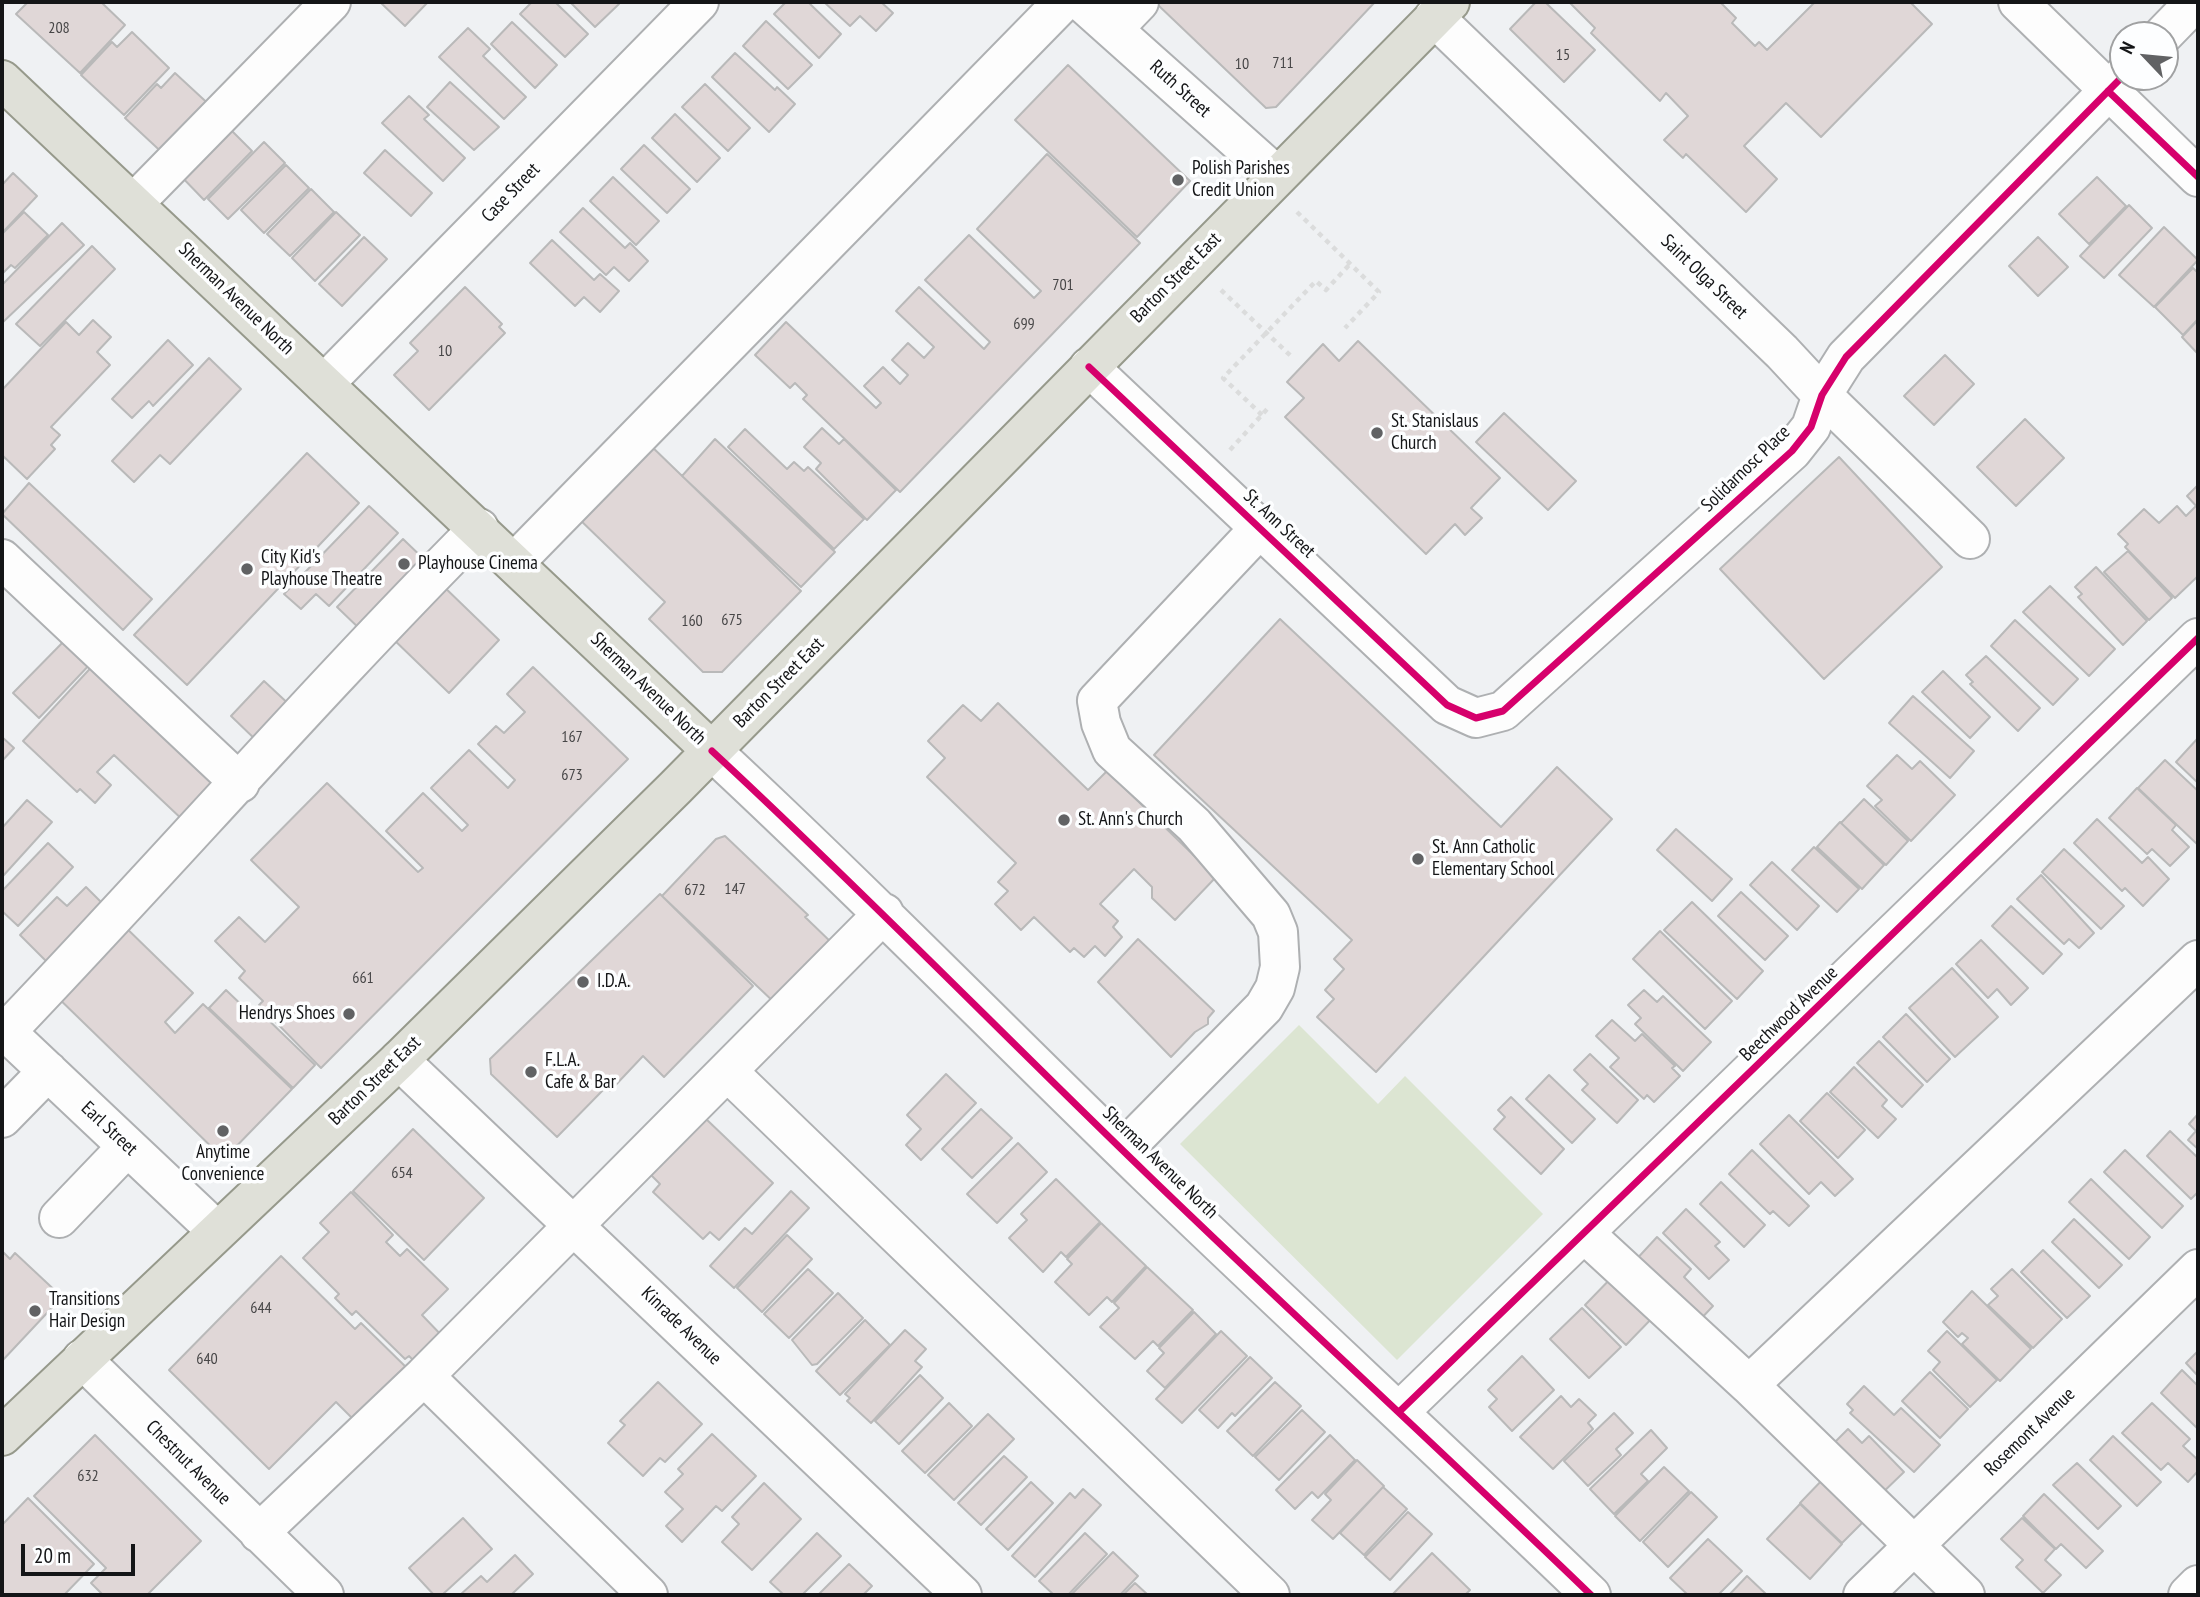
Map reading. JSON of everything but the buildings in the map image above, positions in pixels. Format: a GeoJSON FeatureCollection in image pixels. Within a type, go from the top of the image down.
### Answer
{"type":"FeatureCollection","features":[{"type":"Feature","properties":{"kind":"main road","name":"Barton Street East"},"geometry":{"type":"LineString","coordinates":[[2,1436],[398,1060],[712,751],[1442,10]]}},
{"type":"Feature","properties":{"kind":"main road","name":"Sherman Avenue North"},"geometry":{"type":"LineString","coordinates":[[2,80],[135,202],[712,751]]}},
{"type":"Feature","properties":{"kind":"street"},"geometry":{"type":"LineString","coordinates":[[135,202],[331,2]]}},
{"type":"Feature","properties":{"kind":"street","name":"Case Street"},"geometry":{"type":"LineString","coordinates":[[324,384],[699,2]]}},
{"type":"Feature","properties":{"kind":"street"},"geometry":{"type":"LineString","coordinates":[[514,563],[1063,2]]}},
{"type":"Feature","properties":{"kind":"street","name":"Ruth Street"},"geometry":{"type":"LineString","coordinates":[[1082,2],[1277,176]]}},
{"type":"Feature","properties":{"kind":"street"},"geometry":{"type":"LineString","coordinates":[[1113,29],[1139,2]]}},
{"type":"Feature","properties":{"kind":"street"},"geometry":{"type":"LineString","coordinates":[[2018,2],[2109,77]]}},
{"type":"Feature","properties":{"kind":"street"},"geometry":{"type":"LineString","coordinates":[[2177,21],[2195,2]]}},
{"type":"Feature","properties":{"kind":"street","name":"Saint Olga Street"},"geometry":{"type":"LineString","coordinates":[[1442,10],[1822,395],[1970,538]]}},
{"type":"Feature","properties":{"kind":"street","name":"Solidarnosc Place"},"geometry":{"type":"LineString","coordinates":[[1447,705],[1476,718],[1503,710],[1792,451],[1811,427],[1822,395],[1846,357],[2109,90]]}},
{"type":"Feature","properties":{"kind":"street"},"geometry":{"type":"LineString","coordinates":[[2123,91],[2198,177]]}},
{"type":"Feature","properties":{"kind":"street","name":"St. Ann Street"},"geometry":{"type":"LineString","coordinates":[[1088,367],[1447,705]]}},
{"type":"Feature","properties":{"kind":"street"},"geometry":{"type":"LineString","coordinates":[[3,1032],[240,783],[342,689],[478,528]]}},
{"type":"Feature","properties":{"kind":"street"},"geometry":{"type":"LineString","coordinates":[[1123,1150],[1264,1007],[1275,988],[1281,950],[1271,915],[1194,825],[1112,750],[1101,723],[1097,701],[1260,528]]}},
{"type":"Feature","properties":{"kind":"street"},"geometry":{"type":"LineString","coordinates":[[2,559],[240,783]]}},
{"type":"Feature","properties":{"kind":"street","name":"Beechwood Avenue"},"geometry":{"type":"LineString","coordinates":[[1400,1411],[2198,638]]}},
{"type":"Feature","properties":{"kind":"street","name":"Sherman Avenue North"},"geometry":{"type":"LineString","coordinates":[[712,751],[884,913],[1123,1150],[1591,1595]]}},
{"type":"Feature","properties":{"kind":"street"},"geometry":{"type":"LineString","coordinates":[[259,1533],[424,1376],[572,1224],[884,913]]}},
{"type":"Feature","properties":{"kind":"street"},"geometry":{"type":"LineString","coordinates":[[1749,1385],[2198,960]]}},
{"type":"Feature","properties":{"kind":"street","name":"Earl Street"},"geometry":{"type":"LineString","coordinates":[[3,1032],[217,1231]]}},
{"type":"Feature","properties":{"kind":"street","name":"Kinrade Avenue"},"geometry":{"type":"LineString","coordinates":[[398,1060],[962,1595]]}},
{"type":"Feature","properties":{"kind":"street"},"geometry":{"type":"LineString","coordinates":[[2,1118],[48,1071]]}},
{"type":"Feature","properties":{"kind":"street"},"geometry":{"type":"LineString","coordinates":[[727,1072],[1270,1595]]}},
{"type":"Feature","properties":{"kind":"street"},"geometry":{"type":"LineString","coordinates":[[59,1218],[127,1147]]}},
{"type":"Feature","properties":{"kind":"street"},"geometry":{"type":"LineString","coordinates":[[1585,1234],[1749,1385],[1965,1595]]}},
{"type":"Feature","properties":{"kind":"street","name":"Rosemont Avenue"},"geometry":{"type":"LineString","coordinates":[[1863,1595],[2198,1269]]}},
{"type":"Feature","properties":{"kind":"street","name":"Chestnut Avenue"},"geometry":{"type":"LineString","coordinates":[[82,1359],[324,1595]]}},
{"type":"Feature","properties":{"kind":"street"},"geometry":{"type":"LineString","coordinates":[[424,1376],[648,1595]]}},
{"type":"Feature","properties":{"kind":"street"},"geometry":{"type":"LineString","coordinates":[[2188,1595],[2198,1585]]}},
{"type":"Feature","properties":{"kind":"path"},"geometry":{"type":"LineString","coordinates":[[1310,225],[1379,292],[1345,328]]}},
{"type":"Feature","properties":{"kind":"path"},"geometry":{"type":"LineString","coordinates":[[1262,415],[1223,378],[1316,281],[1326,290],[1350,264]]}},
{"type":"Feature","properties":{"kind":"path"},"geometry":{"type":"LineString","coordinates":[[1234,302],[1292,357]]}},
{"type":"Feature","properties":{"kind":"path"},"geometry":{"type":"LineString","coordinates":[[1205,476],[1269,407]]}},
{"type":"Feature","properties":{"kind":"green space"},"geometry":{"type":"Polygon","coordinates":[[[1299,1025],[1378,1104],[1405,1076],[1543,1214],[1397,1360],[1180,1144],[1299,1025]]]}},
{"type":"Feature","properties":{"kind":"cycle path"},"geometry":{"type":"LineString","coordinates":[[1089,367],[1447,705],[1476,718],[1503,711],[1792,451],[1811,427],[1822,395],[1846,357],[2109,90]]}},
{"type":"Feature","properties":{"kind":"cycle path"},"geometry":{"type":"LineString","coordinates":[[2108,91],[2198,177]]}},
{"type":"Feature","properties":{"kind":"cycle path"},"geometry":{"type":"LineString","coordinates":[[1400,1411],[2198,638]]}},
{"type":"Feature","properties":{"kind":"cycle path"},"geometry":{"type":"LineString","coordinates":[[712,751],[822,855],[1146,1173],[1591,1595]]}},
{"type":"Feature","properties":{"kind":"place","name":"Polish Parishes Credit Union"},"geometry":{"type":"Point","coordinates":[1178,180]}},
{"type":"Feature","properties":{"kind":"place","name":"St. Stanislaus Church"},"geometry":{"type":"Point","coordinates":[1377,433]}},
{"type":"Feature","properties":{"kind":"place","name":"Playhouse Cinema"},"geometry":{"type":"Point","coordinates":[404,564]}},
{"type":"Feature","properties":{"kind":"place","name":"City Kid's Playhouse Theatre"},"geometry":{"type":"Point","coordinates":[247,569]}},
{"type":"Feature","properties":{"kind":"place","name":"St. Ann's Church"},"geometry":{"type":"Point","coordinates":[1064,820]}},
{"type":"Feature","properties":{"kind":"place","name":"St. Ann Catholic Elementary School"},"geometry":{"type":"Point","coordinates":[1418,859]}},
{"type":"Feature","properties":{"kind":"place","name":"I.D.A."},"geometry":{"type":"Point","coordinates":[583,982]}},
{"type":"Feature","properties":{"kind":"place","name":"Hendrys Shoes"},"geometry":{"type":"Point","coordinates":[349,1014]}},
{"type":"Feature","properties":{"kind":"place","name":"F.L.A. Cafe & Bar"},"geometry":{"type":"Point","coordinates":[531,1072]}},
{"type":"Feature","properties":{"kind":"place","name":"Anytime Convenience"},"geometry":{"type":"Point","coordinates":[223,1131]}},
{"type":"Feature","properties":{"kind":"place","name":"Transitions Hair Design"},"geometry":{"type":"Point","coordinates":[35,1311]}}]}
